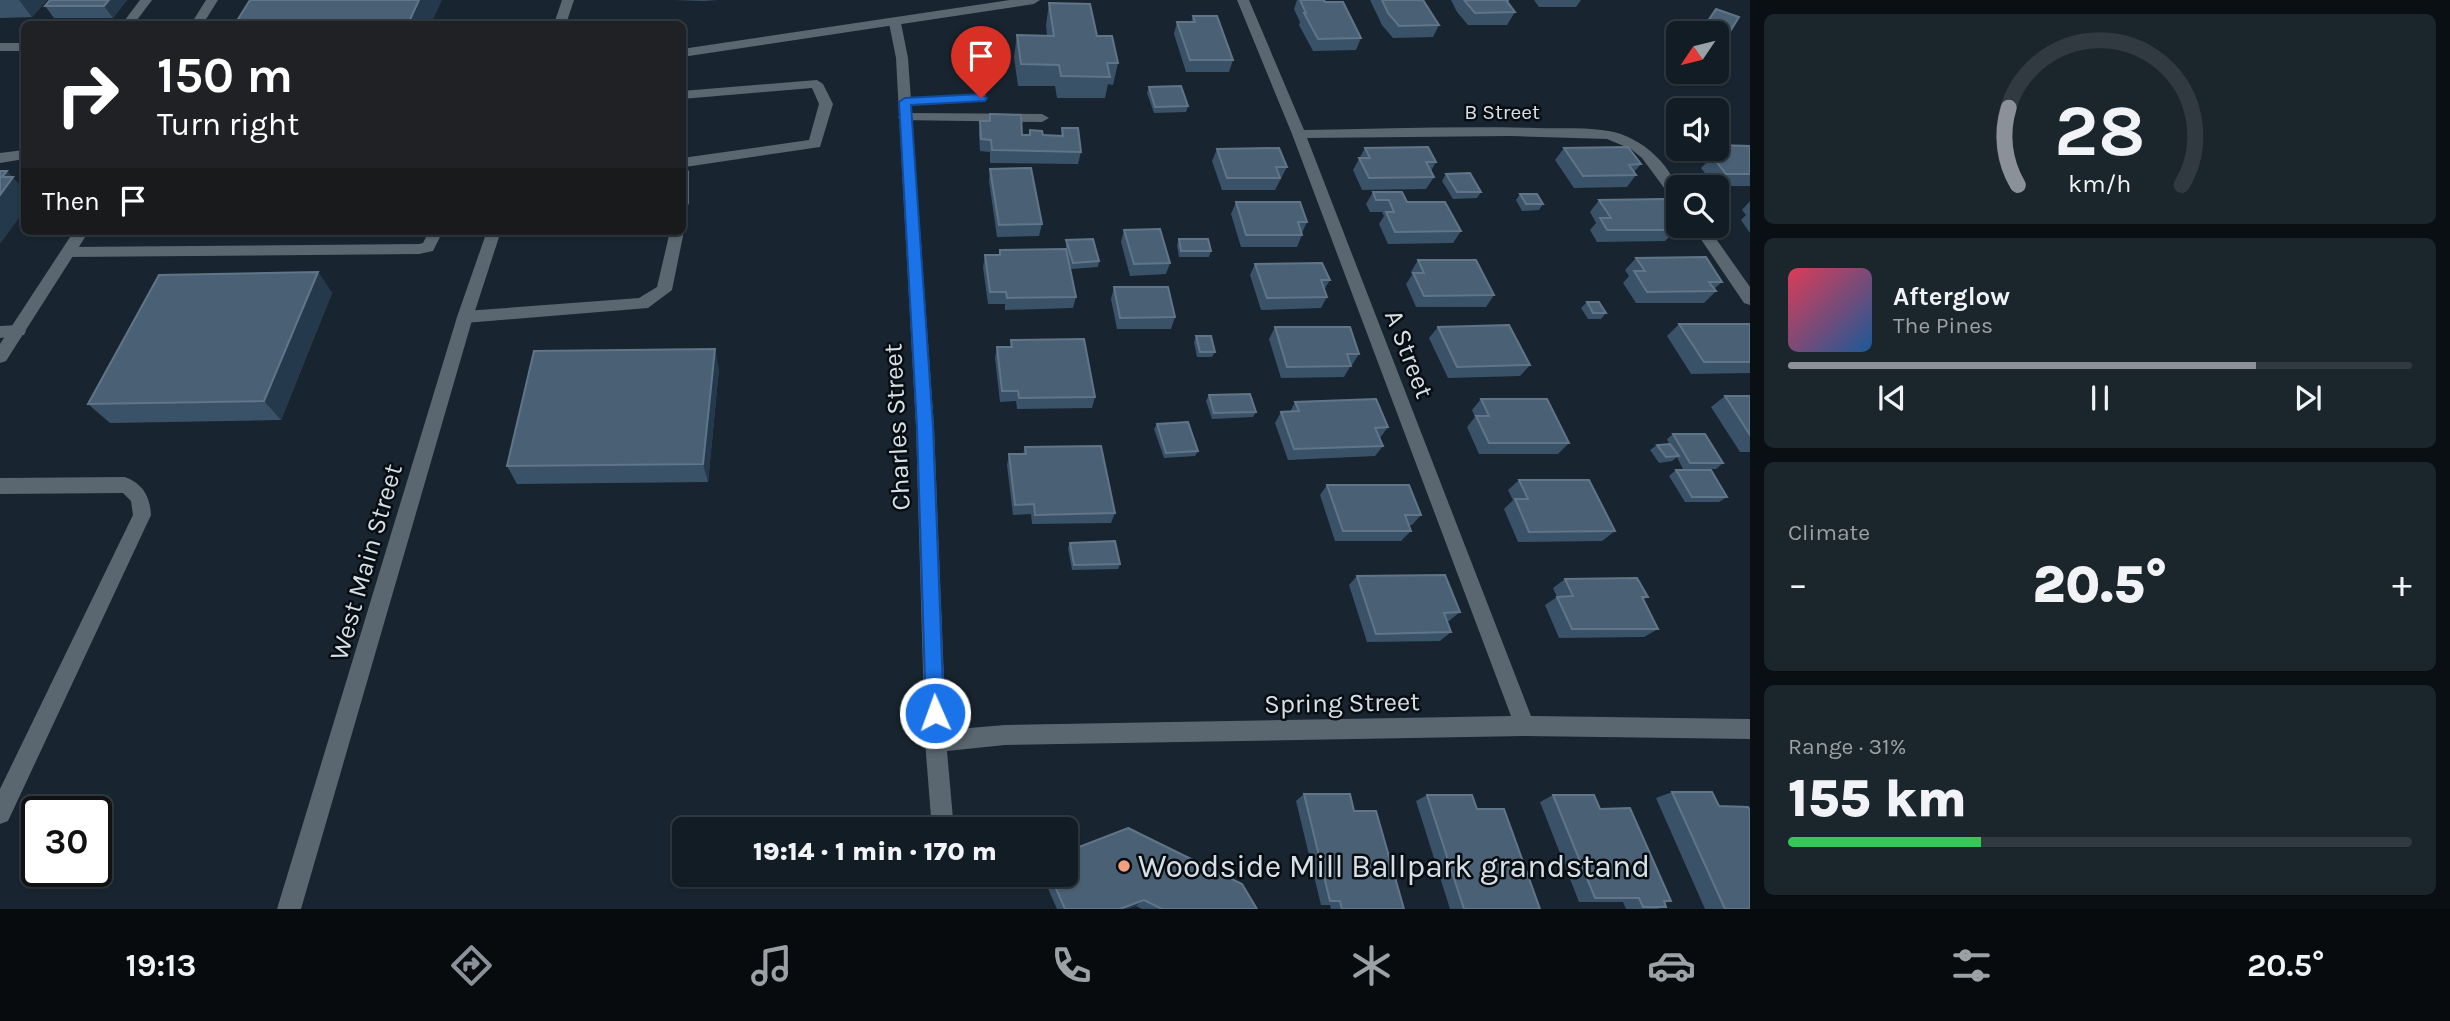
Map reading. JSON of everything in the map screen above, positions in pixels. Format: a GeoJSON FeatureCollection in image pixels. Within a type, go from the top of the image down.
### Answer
{"type":"FeatureCollection","features":[{"type":"Feature","properties":{"kind":"street"},"geometry":{"type":"LineString","coordinates":[[130,21],[146,0]]}},
{"type":"Feature","properties":{"kind":"street"},"geometry":{"type":"LineString","coordinates":[[199,21],[212,0]]}},
{"type":"Feature","properties":{"kind":"street"},"geometry":{"type":"LineString","coordinates":[[561,21],[568,0]]}},
{"type":"Feature","properties":{"kind":"street"},"geometry":{"type":"LineString","coordinates":[[686,52],[1034,0]]}},
{"type":"Feature","properties":{"kind":"street","name":"A Street"},"geometry":{"type":"LineString","coordinates":[[1242,0],[1299,134],[1525,726]]}},
{"type":"Feature","properties":{"kind":"street","name":"Charles Street"},"geometry":{"type":"LineString","coordinates":[[895,23],[902,58],[925,427],[936,741],[942,817]]}},
{"type":"Feature","properties":{"kind":"street"},"geometry":{"type":"LineString","coordinates":[[0,47],[21,47]]}},
{"type":"Feature","properties":{"kind":"street"},"geometry":{"type":"LineString","coordinates":[[686,94],[817,84],[827,104],[815,144],[686,162]]}},
{"type":"Feature","properties":{"kind":"street"},"geometry":{"type":"LineString","coordinates":[[905,109],[981,98]]}},
{"type":"Feature","properties":{"kind":"street"},"geometry":{"type":"LineString","coordinates":[[905,109],[1042,118]]}},
{"type":"Feature","properties":{"kind":"street","name":"B Street"},"geometry":{"type":"LineString","coordinates":[[1299,134],[1511,132],[1609,135],[1629,143],[1647,155],[1666,181]]}},
{"type":"Feature","properties":{"kind":"street"},"geometry":{"type":"LineString","coordinates":[[0,158],[21,155]]}},
{"type":"Feature","properties":{"kind":"street"},"geometry":{"type":"LineString","coordinates":[[0,357],[79,235]]}},
{"type":"Feature","properties":{"kind":"street"},"geometry":{"type":"LineString","coordinates":[[68,252],[419,249],[428,247],[434,235]]}},
{"type":"Feature","properties":{"kind":"street","name":"West Main Street"},"geometry":{"type":"LineString","coordinates":[[289,909],[391,573],[464,317],[493,235]]}},
{"type":"Feature","properties":{"kind":"street"},"geometry":{"type":"LineString","coordinates":[[464,317],[642,304],[664,290],[676,235]]}},
{"type":"Feature","properties":{"kind":"street"},"geometry":{"type":"LineString","coordinates":[[1707,238],[1750,299]]}},
{"type":"Feature","properties":{"kind":"street"},"geometry":{"type":"LineString","coordinates":[[0,332],[18,331]]}},
{"type":"Feature","properties":{"kind":"street"},"geometry":{"type":"LineString","coordinates":[[0,486],[125,485],[136,491],[142,502],[142,515],[0,813]]}},
{"type":"Feature","properties":{"kind":"street","name":"Spring Street"},"geometry":{"type":"LineString","coordinates":[[936,741],[1006,735],[1525,726],[1750,729]]}},
{"type":"Feature","properties":{"kind":"building"},"geometry":{"type":"Polygon","coordinates":[[[50,0],[109,0],[104,6],[45,6],[50,0]]]}},
{"type":"Feature","properties":{"kind":"building"},"geometry":{"type":"Polygon","coordinates":[[[250,0],[419,0],[409,21],[237,21],[250,0]]]}},
{"type":"Feature","properties":{"kind":"building"},"geometry":{"type":"Polygon","coordinates":[[[1300,0],[1343,2],[1361,38],[1318,39],[1300,0]]]}},
{"type":"Feature","properties":{"kind":"building"},"geometry":{"type":"Polygon","coordinates":[[[1382,0],[1423,0],[1439,25],[1399,26],[1382,0]]]}},
{"type":"Feature","properties":{"kind":"building"},"geometry":{"type":"Polygon","coordinates":[[[1464,0],[1506,0],[1515,12],[1475,13],[1464,0]]]}},
{"type":"Feature","properties":{"kind":"building"},"geometry":{"type":"Polygon","coordinates":[[[1049,3],[1090,4],[1097,36],[1112,36],[1118,63],[1107,63],[1110,77],[1061,76],[1059,65],[1021,64],[1017,35],[1054,36],[1049,3]]]}},
{"type":"Feature","properties":{"kind":"building"},"geometry":{"type":"Polygon","coordinates":[[[1716,9],[1739,17],[1729,33],[1729,21],[1708,21],[1716,9]]]}},
{"type":"Feature","properties":{"kind":"building"},"geometry":{"type":"Polygon","coordinates":[[[1193,16],[1217,16],[1233,60],[1190,60],[1177,22],[1195,22],[1193,16]]]}},
{"type":"Feature","properties":{"kind":"building"},"geometry":{"type":"Polygon","coordinates":[[[1181,86],[1188,106],[1155,107],[1149,87],[1181,86]]]}},
{"type":"Feature","properties":{"kind":"building"},"geometry":{"type":"Polygon","coordinates":[[[990,114],[1021,115],[1022,135],[1030,135],[1030,130],[1042,131],[1043,135],[1063,136],[1062,128],[1078,128],[1081,152],[992,150],[991,140],[981,139],[980,121],[990,121],[990,114]]]}},
{"type":"Feature","properties":{"kind":"building"},"geometry":{"type":"Polygon","coordinates":[[[1729,145],[1750,146],[1750,174],[1726,174],[1716,161],[1729,161],[1729,145]]]}},
{"type":"Feature","properties":{"kind":"building"},"geometry":{"type":"Polygon","coordinates":[[[1428,147],[1436,162],[1426,162],[1434,177],[1369,178],[1359,158],[1370,158],[1365,148],[1428,147]]]}},
{"type":"Feature","properties":{"kind":"building"},"geometry":{"type":"Polygon","coordinates":[[[1628,147],[1641,164],[1629,165],[1636,175],[1583,176],[1564,148],[1628,147]]]}},
{"type":"Feature","properties":{"kind":"building"},"geometry":{"type":"Polygon","coordinates":[[[1279,148],[1287,167],[1276,167],[1280,178],[1227,178],[1217,149],[1279,148]]]}},
{"type":"Feature","properties":{"kind":"building"},"geometry":{"type":"Polygon","coordinates":[[[1031,168],[1042,224],[999,225],[990,169],[1031,168]]]}},
{"type":"Feature","properties":{"kind":"building"},"geometry":{"type":"Polygon","coordinates":[[[0,171],[7,171],[2,177],[13,177],[0,195],[0,171]]]}},
{"type":"Feature","properties":{"kind":"building"},"geometry":{"type":"Polygon","coordinates":[[[1470,173],[1481,192],[1457,192],[1446,174],[1470,173]]]}},
{"type":"Feature","properties":{"kind":"building"},"geometry":{"type":"Polygon","coordinates":[[[1373,192],[1402,192],[1407,202],[1445,202],[1461,231],[1395,232],[1386,212],[1394,212],[1389,200],[1376,200],[1373,192]]]}},
{"type":"Feature","properties":{"kind":"building"},"geometry":{"type":"Polygon","coordinates":[[[1520,194],[1537,194],[1543,204],[1526,204],[1520,194]]]}},
{"type":"Feature","properties":{"kind":"building"},"geometry":{"type":"Polygon","coordinates":[[[1665,199],[1666,230],[1607,230],[1600,218],[1611,218],[1599,200],[1665,199]]]}},
{"type":"Feature","properties":{"kind":"building"},"geometry":{"type":"Polygon","coordinates":[[[1236,202],[1300,202],[1307,222],[1298,222],[1302,235],[1246,235],[1236,202]]]}},
{"type":"Feature","properties":{"kind":"building"},"geometry":{"type":"Polygon","coordinates":[[[1160,229],[1170,263],[1134,264],[1124,230],[1160,229]]]}},
{"type":"Feature","properties":{"kind":"building"},"geometry":{"type":"Polygon","coordinates":[[[1093,239],[1099,261],[1073,263],[1066,240],[1093,239]]]}},
{"type":"Feature","properties":{"kind":"building"},"geometry":{"type":"Polygon","coordinates":[[[1179,239],[1208,239],[1211,251],[1181,251],[1179,239]]]}},
{"type":"Feature","properties":{"kind":"building"},"geometry":{"type":"Polygon","coordinates":[[[1066,249],[1076,297],[1007,298],[1006,292],[990,292],[985,255],[1000,255],[1000,250],[1066,249]]]}},
{"type":"Feature","properties":{"kind":"building"},"geometry":{"type":"Polygon","coordinates":[[[1706,257],[1722,282],[1709,282],[1716,291],[1647,292],[1634,271],[1645,271],[1636,258],[1706,257]]]}},
{"type":"Feature","properties":{"kind":"building"},"geometry":{"type":"Polygon","coordinates":[[[1418,260],[1476,260],[1494,295],[1424,296],[1413,273],[1424,273],[1418,260]]]}},
{"type":"Feature","properties":{"kind":"building"},"geometry":{"type":"Polygon","coordinates":[[[1322,263],[1330,280],[1321,280],[1327,297],[1267,298],[1255,264],[1322,263]]]}},
{"type":"Feature","properties":{"kind":"building"},"geometry":{"type":"Polygon","coordinates":[[[318,272],[264,401],[88,404],[159,275],[318,272]]]}},
{"type":"Feature","properties":{"kind":"building"},"geometry":{"type":"Polygon","coordinates":[[[1114,287],[1168,287],[1175,317],[1120,318],[1114,287]]]}},
{"type":"Feature","properties":{"kind":"building"},"geometry":{"type":"Polygon","coordinates":[[[1587,302],[1599,302],[1606,313],[1593,313],[1587,302]]]}},
{"type":"Feature","properties":{"kind":"building"},"geometry":{"type":"Polygon","coordinates":[[[1679,324],[1750,324],[1750,362],[1704,362],[1679,324]]]}},
{"type":"Feature","properties":{"kind":"building"},"geometry":{"type":"Polygon","coordinates":[[[1509,325],[1530,365],[1457,367],[1438,327],[1509,325]]]}},
{"type":"Feature","properties":{"kind":"building"},"geometry":{"type":"Polygon","coordinates":[[[1275,327],[1350,327],[1359,354],[1347,354],[1351,366],[1287,367],[1275,327]]]}},
{"type":"Feature","properties":{"kind":"building"},"geometry":{"type":"Polygon","coordinates":[[[1196,336],[1211,336],[1215,352],[1200,352],[1196,336]]]}},
{"type":"Feature","properties":{"kind":"building"},"geometry":{"type":"Polygon","coordinates":[[[1084,339],[1095,397],[1019,398],[1018,391],[1002,391],[997,347],[1012,347],[1011,340],[1084,339]]]}},
{"type":"Feature","properties":{"kind":"building"},"geometry":{"type":"Polygon","coordinates":[[[715,349],[703,464],[507,466],[534,351],[715,349]]]}},
{"type":"Feature","properties":{"kind":"building"},"geometry":{"type":"Polygon","coordinates":[[[1250,394],[1256,412],[1214,413],[1209,395],[1250,394]]]}},
{"type":"Feature","properties":{"kind":"building"},"geometry":{"type":"Polygon","coordinates":[[[1725,396],[1750,396],[1750,435],[1725,396]]]}},
{"type":"Feature","properties":{"kind":"building"},"geometry":{"type":"Polygon","coordinates":[[[1376,399],[1388,427],[1375,428],[1383,446],[1294,449],[1281,412],[1299,411],[1295,402],[1376,399]]]}},
{"type":"Feature","properties":{"kind":"building"},"geometry":{"type":"Polygon","coordinates":[[[1481,399],[1547,399],[1569,443],[1489,443],[1476,416],[1489,416],[1481,399]]]}},
{"type":"Feature","properties":{"kind":"building"},"geometry":{"type":"Polygon","coordinates":[[[1188,422],[1198,451],[1166,453],[1157,424],[1188,422]]]}},
{"type":"Feature","properties":{"kind":"building"},"geometry":{"type":"Polygon","coordinates":[[[1673,434],[1705,434],[1723,463],[1690,463],[1673,434]]]}},
{"type":"Feature","properties":{"kind":"building"},"geometry":{"type":"Polygon","coordinates":[[[1670,444],[1679,456],[1666,457],[1657,445],[1670,444]]]}},
{"type":"Feature","properties":{"kind":"building"},"geometry":{"type":"Polygon","coordinates":[[[1101,446],[1115,513],[1035,515],[1034,504],[1015,505],[1009,454],[1026,454],[1025,447],[1101,446]]]}},
{"type":"Feature","properties":{"kind":"building"},"geometry":{"type":"Polygon","coordinates":[[[1676,470],[1711,470],[1727,497],[1692,497],[1676,470]]]}},
{"type":"Feature","properties":{"kind":"building"},"geometry":{"type":"Polygon","coordinates":[[[1519,480],[1589,480],[1615,531],[1529,532],[1515,499],[1528,499],[1519,480]]]}},
{"type":"Feature","properties":{"kind":"building"},"geometry":{"type":"Polygon","coordinates":[[[1327,485],[1409,485],[1421,515],[1405,515],[1411,531],[1343,531],[1327,485]]]}},
{"type":"Feature","properties":{"kind":"building"},"geometry":{"type":"Polygon","coordinates":[[[1115,541],[1120,564],[1074,565],[1070,543],[1115,541]]]}},
{"type":"Feature","properties":{"kind":"building"},"geometry":{"type":"Polygon","coordinates":[[[1445,575],[1460,612],[1444,613],[1451,632],[1376,634],[1357,576],[1445,575]]]}},
{"type":"Feature","properties":{"kind":"building"},"geometry":{"type":"Polygon","coordinates":[[[1637,578],[1648,597],[1642,597],[1658,629],[1572,629],[1557,597],[1573,596],[1565,579],[1637,578]]]}},
{"type":"Feature","properties":{"kind":"building"},"geometry":{"type":"Polygon","coordinates":[[[1672,792],[1712,792],[1719,806],[1748,807],[1750,810],[1750,909],[1725,909],[1672,792]]]}},
{"type":"Feature","properties":{"kind":"building"},"geometry":{"type":"Polygon","coordinates":[[[1304,794],[1350,794],[1354,811],[1376,811],[1404,909],[1342,909],[1340,901],[1330,901],[1304,794]]]}},
{"type":"Feature","properties":{"kind":"building"},"geometry":{"type":"Polygon","coordinates":[[[1427,795],[1472,795],[1477,809],[1504,809],[1540,909],[1464,909],[1427,795]]]}},
{"type":"Feature","properties":{"kind":"building"},"geometry":{"type":"Polygon","coordinates":[[[1553,795],[1594,795],[1600,809],[1630,808],[1671,901],[1664,901],[1666,907],[1643,907],[1639,898],[1595,898],[1553,795]]]}},
{"type":"Feature","properties":{"kind":"building","name":"Woodside Mill Ballpark grandstand"},"geometry":{"type":"Polygon","coordinates":[[[1128,828],[1242,884],[1257,909],[1162,909],[1144,900],[1120,909],[1065,909],[1055,887],[1078,887],[1078,847],[1128,828]]]}},
{"type":"Feature","properties":{"kind":"place","name":"Woodside Mill Ballpark grandstand"},"geometry":{"type":"Point","coordinates":[1124,866]}},
{"type":"Feature","properties":{"kind":"route"},"geometry":{"type":"LineString","coordinates":[[935,713],[925,427],[905,102],[981,98]]}}]}
